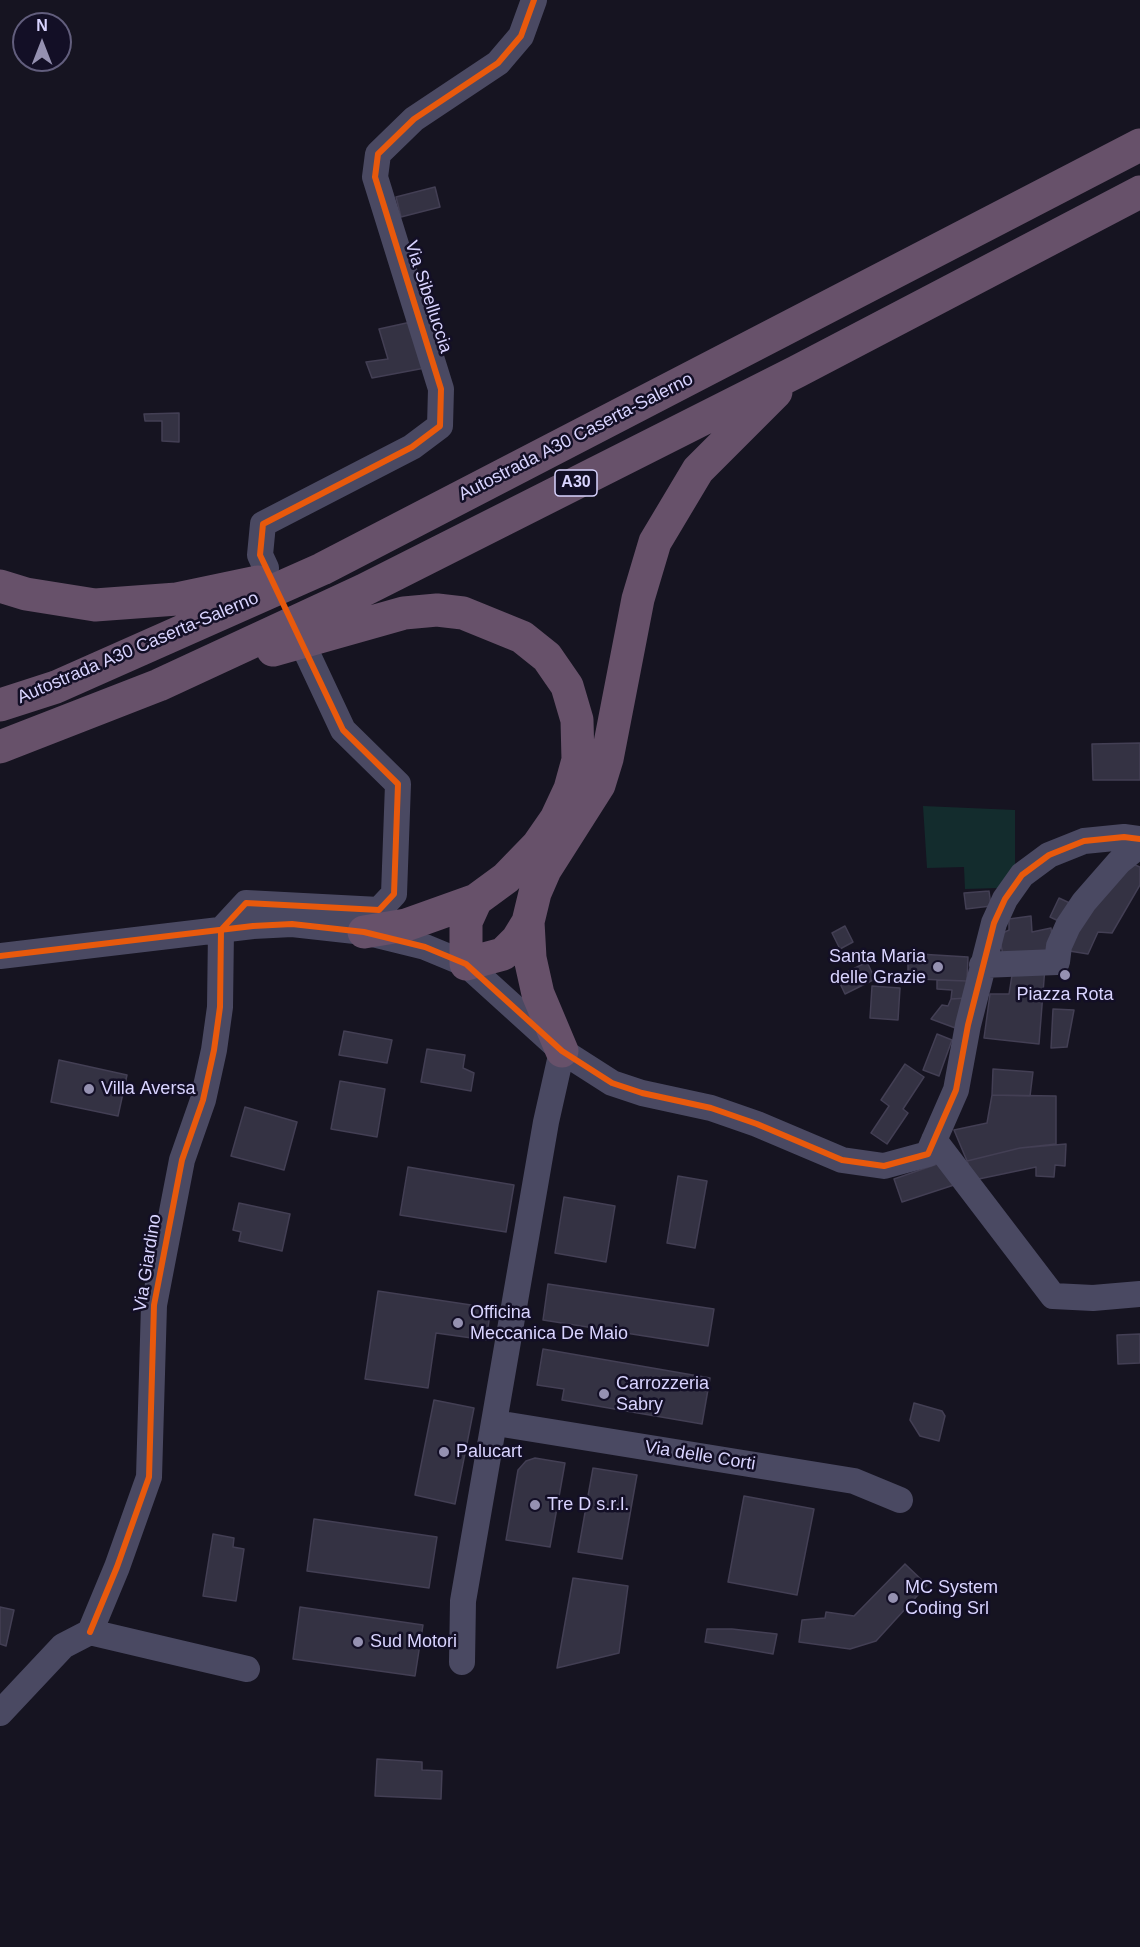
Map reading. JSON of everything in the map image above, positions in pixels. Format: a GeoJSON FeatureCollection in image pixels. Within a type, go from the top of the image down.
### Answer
{"type":"FeatureCollection","features":[{"type":"Feature","properties":{"kind":"highway","name":"Autostrada A30 Caserta-Salerno"},"geometry":{"type":"LineString","coordinates":[[0,705],[56,687],[322,569],[1140,145]]}},
{"type":"Feature","properties":{"kind":"highway","name":"A30"},"geometry":{"type":"LineString","coordinates":[[0,747],[159,685],[364,590],[796,372],[1140,192]]}},
{"type":"Feature","properties":{"kind":"highway"},"geometry":{"type":"LineString","coordinates":[[476,900],[466,922],[466,964],[503,954],[517,940],[528,922],[545,870],[599,785],[607,759],[638,598],[655,542],[698,470],[796,372]]}},
{"type":"Feature","properties":{"kind":"highway"},"geometry":{"type":"LineString","coordinates":[[0,586],[26,594],[94,605],[177,599],[322,569]]}},
{"type":"Feature","properties":{"kind":"highway"},"geometry":{"type":"LineString","coordinates":[[159,685],[404,613],[437,610],[463,613],[522,636],[547,657],[567,686],[577,720],[578,760],[570,789],[556,819],[538,845],[506,878],[476,900],[406,925],[364,932]]}},
{"type":"Feature","properties":{"kind":"highway"},"geometry":{"type":"LineString","coordinates":[[528,922],[530,958],[538,994],[562,1051]]}},
{"type":"Feature","properties":{"kind":"street","name":"Via Sibelluccia"},"geometry":{"type":"LineString","coordinates":[[266,568],[260,555],[263,524],[412,447],[440,426],[441,389],[375,177],[378,154],[414,119],[498,63],[521,36],[534,0]]}},
{"type":"Feature","properties":{"kind":"street"},"geometry":{"type":"LineString","coordinates":[[221,930],[246,903],[379,910],[394,894],[398,784],[343,730],[305,649]]}},
{"type":"Feature","properties":{"kind":"street"},"geometry":{"type":"LineString","coordinates":[[0,956],[292,924],[364,932],[424,947],[466,964],[562,1051],[612,1083],[642,1094],[711,1108],[757,1124],[842,1160],[884,1166],[928,1154],[956,1090],[982,965],[994,923],[1005,899],[1022,875],[1049,855],[1084,841],[1124,837],[1140,839]]}},
{"type":"Feature","properties":{"kind":"street"},"geometry":{"type":"LineString","coordinates":[[982,965],[1057,962],[1059,946],[1068,926],[1084,902],[1119,862],[1140,845]]}},
{"type":"Feature","properties":{"kind":"street","name":"Via Giardino"},"geometry":{"type":"LineString","coordinates":[[90,1632],[117,1567],[149,1477],[154,1305],[182,1160],[203,1100],[214,1050],[220,1007],[221,930]]}},
{"type":"Feature","properties":{"kind":"street"},"geometry":{"type":"LineString","coordinates":[[462,1662],[460,1635],[463,1601],[496,1423],[546,1122],[562,1051]]}},
{"type":"Feature","properties":{"kind":"street"},"geometry":{"type":"LineString","coordinates":[[934,1140],[1053,1296],[1093,1298],[1140,1294]]}},
{"type":"Feature","properties":{"kind":"street","name":"Via delle Corti"},"geometry":{"type":"LineString","coordinates":[[496,1423],[854,1481],[900,1500]]}},
{"type":"Feature","properties":{"kind":"street"},"geometry":{"type":"LineString","coordinates":[[2,1707],[63,1646],[90,1632],[247,1669]]}},
{"type":"Feature","properties":{"kind":"green space"},"geometry":{"type":"Polygon","coordinates":[[[923,806],[1015,810],[1015,870],[999,888],[965,889],[964,867],[927,868],[923,806]]]}},
{"type":"Feature","properties":{"kind":"building"},"geometry":{"type":"Polygon","coordinates":[[[435,187],[440,207],[401,217],[396,197],[435,187]]]}},
{"type":"Feature","properties":{"kind":"building"},"geometry":{"type":"Polygon","coordinates":[[[411,322],[425,368],[372,378],[366,362],[388,359],[379,329],[411,322]]]}},
{"type":"Feature","properties":{"kind":"building"},"geometry":{"type":"Polygon","coordinates":[[[179,413],[179,442],[162,441],[162,421],[145,421],[144,414],[179,413]]]}},
{"type":"Feature","properties":{"kind":"building"},"geometry":{"type":"Polygon","coordinates":[[[1140,743],[1140,780],[1093,780],[1092,744],[1140,743]]]}},
{"type":"Feature","properties":{"kind":"building"},"geometry":{"type":"Polygon","coordinates":[[[1133,864],[1140,867],[1140,885],[1112,933],[1098,932],[1088,954],[1063,950],[1071,932],[1133,864]]]}},
{"type":"Feature","properties":{"kind":"building"},"geometry":{"type":"Polygon","coordinates":[[[989,891],[991,906],[966,909],[964,893],[989,891]]]}},
{"type":"Feature","properties":{"kind":"building"},"geometry":{"type":"Polygon","coordinates":[[[1059,898],[1074,905],[1065,924],[1050,917],[1059,898]]]}},
{"type":"Feature","properties":{"kind":"building"},"geometry":{"type":"Polygon","coordinates":[[[1031,916],[1032,932],[1051,928],[1054,950],[1003,955],[999,935],[1009,930],[1009,919],[1031,916]]]}},
{"type":"Feature","properties":{"kind":"building"},"geometry":{"type":"Polygon","coordinates":[[[845,926],[853,942],[840,949],[832,933],[845,926]]]}},
{"type":"Feature","properties":{"kind":"building","name":"Santa Maria delle Grazie"},"geometry":{"type":"Polygon","coordinates":[[[919,954],[968,957],[967,981],[918,979],[908,972],[908,962],[919,954]]]}},
{"type":"Feature","properties":{"kind":"building"},"geometry":{"type":"Polygon","coordinates":[[[867,962],[875,979],[845,994],[837,977],[867,962]]]}},
{"type":"Feature","properties":{"kind":"building"},"geometry":{"type":"Polygon","coordinates":[[[1045,967],[1039,1044],[984,1038],[990,994],[1009,994],[1013,969],[1045,967]]]}},
{"type":"Feature","properties":{"kind":"building"},"geometry":{"type":"Polygon","coordinates":[[[937,980],[967,981],[967,998],[951,999],[952,990],[937,989],[937,980]]]}},
{"type":"Feature","properties":{"kind":"building"},"geometry":{"type":"Polygon","coordinates":[[[872,986],[900,988],[898,1020],[870,1018],[872,986]]]}},
{"type":"Feature","properties":{"kind":"building"},"geometry":{"type":"Polygon","coordinates":[[[967,998],[958,1029],[931,1019],[942,1005],[948,1006],[951,999],[967,998]]]}},
{"type":"Feature","properties":{"kind":"building"},"geometry":{"type":"Polygon","coordinates":[[[1053,1009],[1074,1010],[1067,1047],[1051,1048],[1053,1009]]]}},
{"type":"Feature","properties":{"kind":"building"},"geometry":{"type":"Polygon","coordinates":[[[344,1031],[392,1040],[387,1063],[339,1055],[344,1031]]]}},
{"type":"Feature","properties":{"kind":"building"},"geometry":{"type":"Polygon","coordinates":[[[937,1034],[952,1040],[939,1076],[923,1070],[937,1034]]]}},
{"type":"Feature","properties":{"kind":"building"},"geometry":{"type":"Polygon","coordinates":[[[427,1049],[465,1055],[463,1068],[474,1073],[471,1091],[421,1082],[427,1049]]]}},
{"type":"Feature","properties":{"kind":"building","name":"Villa Aversa"},"geometry":{"type":"Polygon","coordinates":[[[59,1060],[127,1075],[118,1116],[51,1102],[59,1060]]]}},
{"type":"Feature","properties":{"kind":"building"},"geometry":{"type":"Polygon","coordinates":[[[905,1064],[924,1077],[903,1109],[908,1113],[887,1144],[871,1133],[889,1106],[881,1100],[905,1064]]]}},
{"type":"Feature","properties":{"kind":"building"},"geometry":{"type":"Polygon","coordinates":[[[993,1069],[1033,1072],[1030,1096],[992,1095],[993,1069]]]}},
{"type":"Feature","properties":{"kind":"building"},"geometry":{"type":"Polygon","coordinates":[[[340,1081],[385,1089],[377,1137],[331,1129],[340,1081]]]}},
{"type":"Feature","properties":{"kind":"building"},"geometry":{"type":"Polygon","coordinates":[[[992,1095],[1056,1096],[1056,1144],[1020,1148],[967,1161],[954,1130],[987,1123],[992,1095]]]}},
{"type":"Feature","properties":{"kind":"building"},"geometry":{"type":"Polygon","coordinates":[[[245,1107],[297,1122],[284,1170],[231,1156],[245,1107]]]}},
{"type":"Feature","properties":{"kind":"building"},"geometry":{"type":"Polygon","coordinates":[[[1066,1144],[1065,1166],[1055,1165],[1054,1177],[1036,1176],[1036,1167],[974,1180],[967,1161],[1020,1148],[1066,1144]]]}},
{"type":"Feature","properties":{"kind":"building"},"geometry":{"type":"Polygon","coordinates":[[[946,1161],[954,1185],[902,1202],[894,1179],[946,1161]]]}},
{"type":"Feature","properties":{"kind":"building"},"geometry":{"type":"Polygon","coordinates":[[[408,1167],[514,1185],[506,1232],[400,1215],[408,1167]]]}},
{"type":"Feature","properties":{"kind":"building"},"geometry":{"type":"Polygon","coordinates":[[[678,1176],[707,1181],[695,1248],[667,1243],[678,1176]]]}},
{"type":"Feature","properties":{"kind":"building"},"geometry":{"type":"Polygon","coordinates":[[[564,1197],[615,1206],[606,1262],[555,1253],[564,1197]]]}},
{"type":"Feature","properties":{"kind":"building"},"geometry":{"type":"Polygon","coordinates":[[[239,1203],[290,1214],[282,1251],[239,1241],[241,1232],[233,1230],[239,1203]]]}},
{"type":"Feature","properties":{"kind":"building"},"geometry":{"type":"Polygon","coordinates":[[[548,1284],[714,1309],[708,1346],[543,1320],[548,1284]]]}},
{"type":"Feature","properties":{"kind":"building"},"geometry":{"type":"Polygon","coordinates":[[[378,1291],[491,1308],[486,1340],[436,1333],[428,1388],[365,1379],[378,1291]]]}},
{"type":"Feature","properties":{"kind":"building"},"geometry":{"type":"Polygon","coordinates":[[[1140,1334],[1140,1363],[1118,1364],[1117,1335],[1140,1334]]]}},
{"type":"Feature","properties":{"kind":"building"},"geometry":{"type":"Polygon","coordinates":[[[543,1349],[710,1378],[702,1424],[562,1400],[564,1389],[537,1385],[543,1349]]]}},
{"type":"Feature","properties":{"kind":"building","name":"Palucart"},"geometry":{"type":"Polygon","coordinates":[[[434,1400],[474,1408],[455,1504],[415,1495],[434,1400]]]}},
{"type":"Feature","properties":{"kind":"building"},"geometry":{"type":"Polygon","coordinates":[[[914,1403],[942,1411],[945,1416],[939,1441],[920,1436],[910,1420],[914,1403]]]}},
{"type":"Feature","properties":{"kind":"building","name":"Tre D s.r.l."},"geometry":{"type":"Polygon","coordinates":[[[535,1458],[565,1463],[550,1547],[506,1540],[518,1470],[526,1461],[535,1458]]]}},
{"type":"Feature","properties":{"kind":"building"},"geometry":{"type":"Polygon","coordinates":[[[593,1468],[637,1475],[622,1559],[578,1552],[593,1468]]]}},
{"type":"Feature","properties":{"kind":"building"},"geometry":{"type":"Polygon","coordinates":[[[744,1496],[814,1509],[797,1595],[728,1582],[744,1496]]]}},
{"type":"Feature","properties":{"kind":"building"},"geometry":{"type":"Polygon","coordinates":[[[314,1519],[437,1537],[429,1588],[307,1571],[314,1519]]]}},
{"type":"Feature","properties":{"kind":"building"},"geometry":{"type":"Polygon","coordinates":[[[213,1534],[234,1538],[233,1547],[244,1549],[236,1601],[203,1596],[213,1534]]]}},
{"type":"Feature","properties":{"kind":"building","name":"MC System Coding Srl"},"geometry":{"type":"Polygon","coordinates":[[[905,1564],[927,1585],[876,1641],[850,1649],[799,1642],[802,1620],[825,1618],[826,1612],[854,1616],[905,1564]]]}},
{"type":"Feature","properties":{"kind":"building"},"geometry":{"type":"Polygon","coordinates":[[[573,1578],[628,1586],[619,1653],[557,1668],[573,1578]]]}},
{"type":"Feature","properties":{"kind":"building"},"geometry":{"type":"Polygon","coordinates":[[[0,1607],[14,1610],[6,1646],[0,1644],[0,1607]]]}},
{"type":"Feature","properties":{"kind":"building","name":"Sud Motori"},"geometry":{"type":"Polygon","coordinates":[[[300,1607],[423,1625],[415,1676],[293,1659],[300,1607]]]}},
{"type":"Feature","properties":{"kind":"building"},"geometry":{"type":"Polygon","coordinates":[[[707,1629],[777,1634],[773,1654],[705,1642],[707,1629]]]}},
{"type":"Feature","properties":{"kind":"building"},"geometry":{"type":"Polygon","coordinates":[[[377,1759],[422,1762],[422,1770],[442,1771],[441,1799],[375,1796],[377,1759]]]}},
{"type":"Feature","properties":{"kind":"cycle path"},"geometry":{"type":"LineString","coordinates":[[90,1632],[117,1567],[149,1477],[154,1305],[182,1160],[203,1100],[214,1050],[220,1007],[221,930],[246,903],[379,910],[394,894],[398,784],[343,730],[260,555],[263,524],[412,447],[440,426],[441,389],[375,177],[378,154],[414,119],[498,63],[521,36],[534,0]]}},
{"type":"Feature","properties":{"kind":"cycle path"},"geometry":{"type":"LineString","coordinates":[[0,956],[253,926],[292,924],[364,932],[425,947],[466,964],[562,1051],[612,1083],[642,1093],[711,1108],[757,1124],[842,1160],[884,1166],[928,1154],[956,1090],[968,1025],[994,923],[1005,899],[1022,875],[1049,855],[1084,841],[1124,837],[1140,839]]}},
{"type":"Feature","properties":{"kind":"place","name":"Santa Maria delle Grazie"},"geometry":{"type":"Point","coordinates":[938,967]}},
{"type":"Feature","properties":{"kind":"place","name":"Piazza Rota"},"geometry":{"type":"Point","coordinates":[1065,975]}},
{"type":"Feature","properties":{"kind":"place","name":"Villa Aversa"},"geometry":{"type":"Point","coordinates":[89,1089]}},
{"type":"Feature","properties":{"kind":"place","name":"Officina Meccanica De Maio"},"geometry":{"type":"Point","coordinates":[458,1323]}},
{"type":"Feature","properties":{"kind":"place","name":"Carrozzeria Sabry"},"geometry":{"type":"Point","coordinates":[604,1394]}},
{"type":"Feature","properties":{"kind":"place","name":"Palucart"},"geometry":{"type":"Point","coordinates":[444,1452]}},
{"type":"Feature","properties":{"kind":"place","name":"Tre D s.r.l."},"geometry":{"type":"Point","coordinates":[535,1505]}},
{"type":"Feature","properties":{"kind":"place","name":"MC System Coding Srl"},"geometry":{"type":"Point","coordinates":[893,1598]}},
{"type":"Feature","properties":{"kind":"place","name":"Sud Motori"},"geometry":{"type":"Point","coordinates":[358,1642]}}]}
